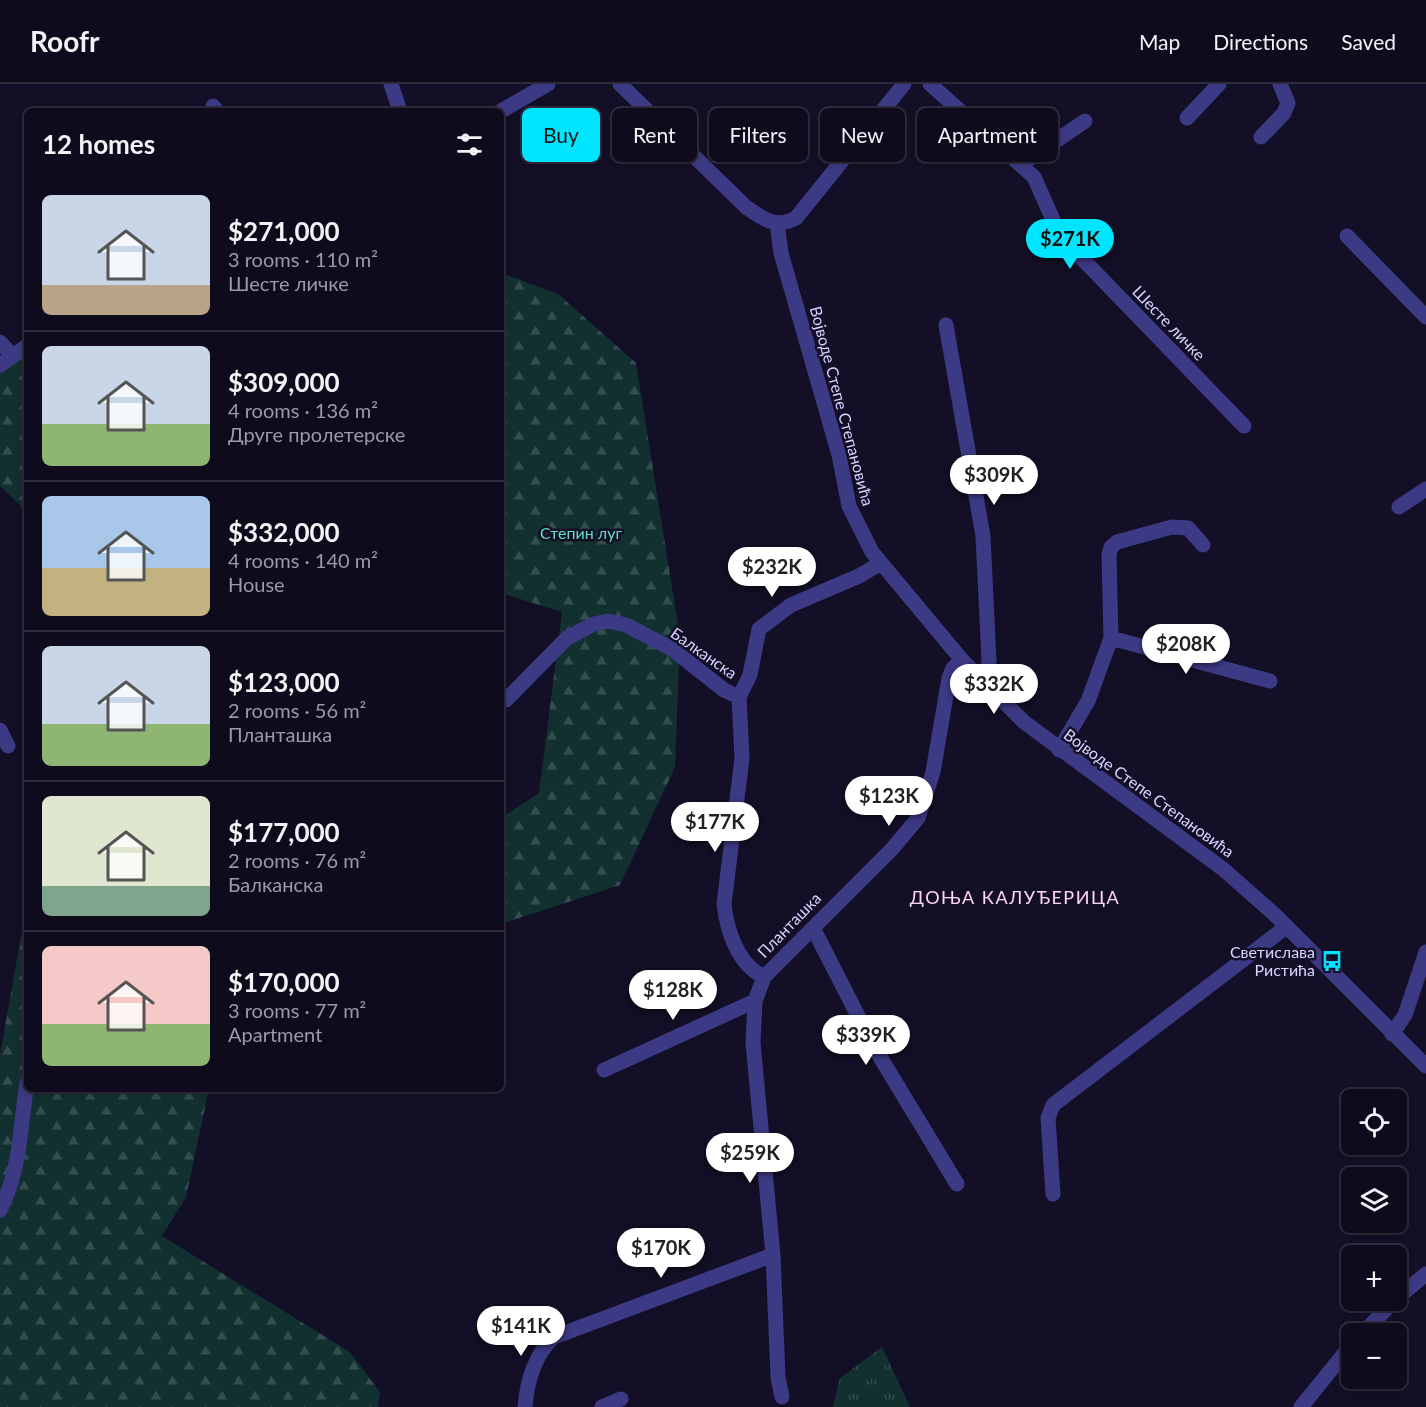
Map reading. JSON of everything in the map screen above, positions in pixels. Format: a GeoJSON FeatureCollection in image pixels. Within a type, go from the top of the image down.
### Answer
{"type":"FeatureCollection","features":[{"type":"Feature","properties":{"kind":"street"},"geometry":{"type":"LineString","coordinates":[[391,84],[399,108]]}},
{"type":"Feature","properties":{"kind":"street"},"geometry":{"type":"LineString","coordinates":[[504,109],[548,84]]}},
{"type":"Feature","properties":{"kind":"street"},"geometry":{"type":"LineString","coordinates":[[620,84],[746,207],[767,221],[777,223],[791,220],[801,212],[904,84]]}},
{"type":"Feature","properties":{"kind":"street","name":"Шесте личке"},"geometry":{"type":"LineString","coordinates":[[930,84],[1034,177],[1058,231],[1067,243],[1244,426]]}},
{"type":"Feature","properties":{"kind":"street"},"geometry":{"type":"LineString","coordinates":[[1187,118],[1219,84]]}},
{"type":"Feature","properties":{"kind":"street"},"geometry":{"type":"LineString","coordinates":[[1261,137],[1284,113],[1288,104],[1280,84]]}},
{"type":"Feature","properties":{"kind":"street"},"geometry":{"type":"LineString","coordinates":[[1022,164],[1085,121]]}},
{"type":"Feature","properties":{"kind":"street","name":"Војводе Степе Степановића"},"geometry":{"type":"LineString","coordinates":[[777,223],[781,253],[839,455],[849,506],[861,535],[881,562],[962,660],[1024,722],[1059,750],[1195,847],[1286,927],[1426,1066]]}},
{"type":"Feature","properties":{"kind":"street"},"geometry":{"type":"LineString","coordinates":[[1347,236],[1426,317]]}},
{"type":"Feature","properties":{"kind":"street"},"geometry":{"type":"LineString","coordinates":[[946,325],[983,536],[989,661],[987,669],[980,677]]}},
{"type":"Feature","properties":{"kind":"street"},"geometry":{"type":"LineString","coordinates":[[0,342],[6,360],[24,348]]}},
{"type":"Feature","properties":{"kind":"street"},"geometry":{"type":"LineString","coordinates":[[1399,507],[1426,489]]}},
{"type":"Feature","properties":{"kind":"street"},"geometry":{"type":"LineString","coordinates":[[1059,750],[1088,701],[1111,638],[1109,555],[1111,547],[1172,527],[1188,528],[1203,545]]}},
{"type":"Feature","properties":{"kind":"street","name":"Балканска"},"geometry":{"type":"LineString","coordinates":[[764,977],[747,965],[738,949],[726,920],[724,904],[743,750],[739,697],[750,675],[759,629],[766,621],[791,605],[840,585],[881,562]]}},
{"type":"Feature","properties":{"kind":"street","name":"Балканска"},"geometry":{"type":"LineString","coordinates":[[504,700],[567,638],[594,624],[608,621],[626,625],[672,649],[724,690],[739,697]]}},
{"type":"Feature","properties":{"kind":"street"},"geometry":{"type":"LineString","coordinates":[[1111,638],[1270,681]]}},
{"type":"Feature","properties":{"kind":"street","name":"Планташка"},"geometry":{"type":"LineString","coordinates":[[782,1397],[778,1377],[773,1255],[753,1043],[755,1001],[764,977],[918,818],[926,801],[933,772],[949,678],[953,668],[962,660]]}},
{"type":"Feature","properties":{"kind":"street"},"geometry":{"type":"LineString","coordinates":[[0,730],[8,746]]}},
{"type":"Feature","properties":{"kind":"street"},"geometry":{"type":"LineString","coordinates":[[813,927],[874,1047],[957,1184]]}},
{"type":"Feature","properties":{"kind":"street"},"geometry":{"type":"LineString","coordinates":[[1053,1194],[1048,1118],[1053,1105],[1286,927]]}},
{"type":"Feature","properties":{"kind":"street"},"geometry":{"type":"LineString","coordinates":[[1392,1034],[1405,1015],[1426,952]]}},
{"type":"Feature","properties":{"kind":"street"},"geometry":{"type":"LineString","coordinates":[[604,1070],[755,1001]]}},
{"type":"Feature","properties":{"kind":"street"},"geometry":{"type":"LineString","coordinates":[[0,1210],[10,1190],[19,1158],[26,1092]]}},
{"type":"Feature","properties":{"kind":"street"},"geometry":{"type":"LineString","coordinates":[[525,1407],[531,1375],[544,1347],[554,1337],[773,1255]]}},
{"type":"Feature","properties":{"kind":"street"},"geometry":{"type":"LineString","coordinates":[[1407,1290],[1426,1274]]}},
{"type":"Feature","properties":{"kind":"street"},"geometry":{"type":"LineString","coordinates":[[1373,1323],[1385,1311]]}},
{"type":"Feature","properties":{"kind":"street"},"geometry":{"type":"LineString","coordinates":[[1301,1407],[1341,1358]]}},
{"type":"Feature","properties":{"kind":"street"},"geometry":{"type":"LineString","coordinates":[[602,1407],[621,1399]]}},
{"type":"Feature","properties":{"kind":"green space","name":"Степин луг"},"geometry":{"type":"Polygon","coordinates":[[[504,274],[558,294],[636,363],[680,637],[675,767],[620,885],[504,923],[504,816],[539,793],[562,612],[504,594],[504,274]]]}},
{"type":"Feature","properties":{"kind":"green space"},"geometry":{"type":"Polygon","coordinates":[[[24,349],[24,513],[19,504],[0,486],[0,369],[24,349]]]}},
{"type":"Feature","properties":{"kind":"green space"},"geometry":{"type":"Polygon","coordinates":[[[24,919],[24,1092],[208,1092],[186,1197],[162,1236],[350,1352],[380,1392],[378,1407],[0,1407],[0,1055],[24,919]]]}},
{"type":"Feature","properties":{"kind":"green space"},"geometry":{"type":"Polygon","coordinates":[[[882,1347],[910,1407],[833,1407],[840,1378],[882,1347]]]}},
{"type":"Feature","properties":{"kind":"place","name":"Светислава Ристића"},"geometry":{"type":"Point","coordinates":[1332,961]}},
{"type":"Feature","properties":{"kind":"district","name":"ДОЊА КАЛУЂЕРИЦА"},"geometry":{"type":"Point","coordinates":[1015,898]}}]}
